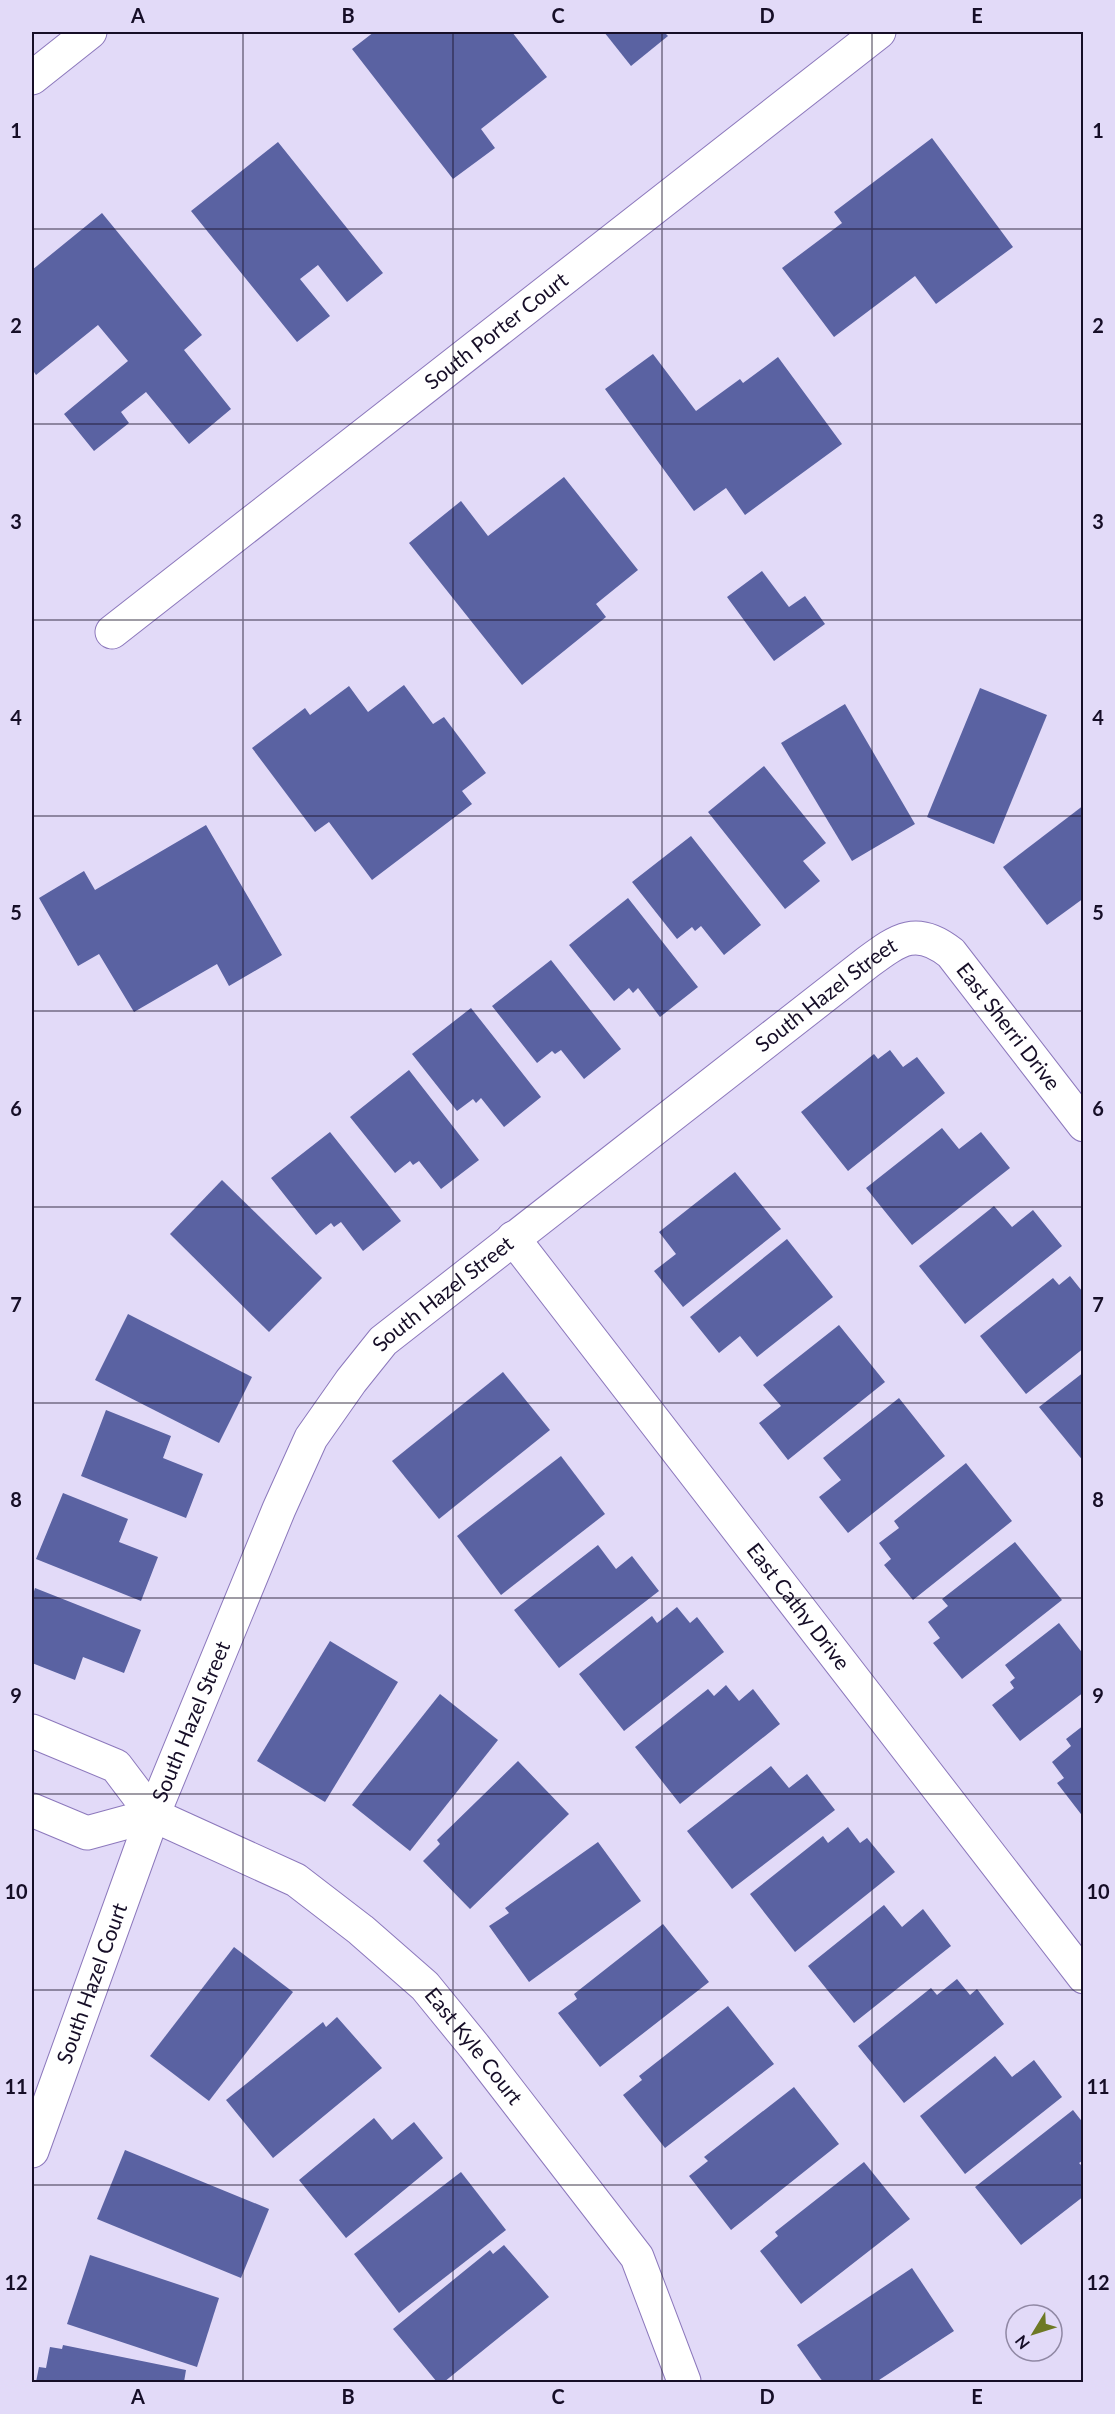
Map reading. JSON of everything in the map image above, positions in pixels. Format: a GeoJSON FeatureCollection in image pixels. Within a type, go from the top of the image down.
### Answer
{"type":"FeatureCollection","features":[{"type":"Feature","properties":{"kind":"street"},"geometry":{"type":"LineString","coordinates":[[32,78],[90,32]]}},
{"type":"Feature","properties":{"kind":"street","name":"South Porter Court"},"geometry":{"type":"LineString","coordinates":[[112,632],[879,32]]}},
{"type":"Feature","properties":{"kind":"street","name":"East Sherri Drive"},"geometry":{"type":"LineString","coordinates":[[926,938],[951,953],[1083,1125]]}},
{"type":"Feature","properties":{"kind":"street","name":"South Hazel Street"},"geometry":{"type":"LineString","coordinates":[[153,1815],[279,1509],[311,1438],[351,1381],[383,1341],[889,946],[908,939],[926,938]]}},
{"type":"Feature","properties":{"kind":"street","name":"East Cathy Drive"},"geometry":{"type":"LineString","coordinates":[[513,1238],[1083,1977]]}},
{"type":"Feature","properties":{"kind":"street","name":"East Kyle Court"},"geometry":{"type":"LineString","coordinates":[[32,1731],[116,1766],[153,1815],[296,1880],[361,1930],[425,1986],[637,2257],[684,2381]]}},
{"type":"Feature","properties":{"kind":"street"},"geometry":{"type":"LineString","coordinates":[[32,1810],[87,1833],[153,1815]]}},
{"type":"Feature","properties":{"kind":"street","name":"South Hazel Court"},"geometry":{"type":"LineString","coordinates":[[32,2151],[153,1815]]}},
{"type":"Feature","properties":{"kind":"building"},"geometry":{"type":"Polygon","coordinates":[[[374,32],[512,32],[547,77],[481,129],[495,148],[453,179],[352,49],[374,32]]]}},
{"type":"Feature","properties":{"kind":"building"},"geometry":{"type":"Polygon","coordinates":[[[604,32],[664,32],[668,36],[631,66],[604,32]]]}},
{"type":"Feature","properties":{"kind":"building"},"geometry":{"type":"Polygon","coordinates":[[[932,138],[1013,247],[936,304],[915,276],[834,337],[782,268],[842,223],[834,212],[932,138]]]}},
{"type":"Feature","properties":{"kind":"building"},"geometry":{"type":"Polygon","coordinates":[[[278,142],[383,273],[347,302],[318,265],[300,279],[330,316],[297,342],[191,211],[278,142]]]}},
{"type":"Feature","properties":{"kind":"building"},"geometry":{"type":"Polygon","coordinates":[[[102,213],[202,335],[184,350],[231,409],[189,444],[146,392],[121,412],[129,423],[94,451],[64,414],[128,361],[98,325],[36,375],[32,369],[32,270],[102,213]]]}},
{"type":"Feature","properties":{"kind":"building"},"geometry":{"type":"Polygon","coordinates":[[[653,354],[696,411],[740,379],[743,383],[778,357],[842,444],[745,515],[726,488],[694,511],[605,389],[653,354]]]}},
{"type":"Feature","properties":{"kind":"building"},"geometry":{"type":"Polygon","coordinates":[[[564,477],[638,570],[596,604],[606,617],[522,685],[409,543],[461,501],[488,536],[564,477]]]}},
{"type":"Feature","properties":{"kind":"building"},"geometry":{"type":"Polygon","coordinates":[[[762,571],[789,607],[805,596],[825,624],[774,661],[727,597],[762,571]]]}},
{"type":"Feature","properties":{"kind":"building"},"geometry":{"type":"Polygon","coordinates":[[[404,685],[433,724],[444,717],[486,773],[462,791],[472,804],[372,880],[329,822],[315,832],[252,748],[305,708],[310,715],[349,686],[368,712],[404,685]]]}},
{"type":"Feature","properties":{"kind":"building"},"geometry":{"type":"Polygon","coordinates":[[[980,688],[1047,715],[994,844],[927,817],[980,688]]]}},
{"type":"Feature","properties":{"kind":"building"},"geometry":{"type":"Polygon","coordinates":[[[845,704],[915,824],[852,861],[781,743],[845,704]]]}},
{"type":"Feature","properties":{"kind":"building"},"geometry":{"type":"Polygon","coordinates":[[[764,766],[826,843],[803,861],[820,881],[785,909],[708,812],[764,766]]]}},
{"type":"Feature","properties":{"kind":"building"},"geometry":{"type":"Polygon","coordinates":[[[1084,805],[1084,898],[1047,925],[1003,867],[1084,805]]]}},
{"type":"Feature","properties":{"kind":"building"},"geometry":{"type":"Polygon","coordinates":[[[206,825],[282,955],[229,986],[217,964],[134,1012],[99,954],[78,966],[39,898],[84,871],[95,890],[206,825]]]}},
{"type":"Feature","properties":{"kind":"building"},"geometry":{"type":"Polygon","coordinates":[[[691,836],[761,925],[724,955],[701,926],[695,931],[692,927],[677,939],[632,882],[691,836]]]}},
{"type":"Feature","properties":{"kind":"building"},"geometry":{"type":"Polygon","coordinates":[[[628,898],[698,987],[660,1017],[638,988],[633,993],[629,988],[614,1001],[569,945],[628,898]]]}},
{"type":"Feature","properties":{"kind":"building"},"geometry":{"type":"Polygon","coordinates":[[[551,960],[621,1049],[584,1079],[561,1050],[555,1054],[552,1051],[537,1063],[492,1006],[551,960]]]}},
{"type":"Feature","properties":{"kind":"building"},"geometry":{"type":"Polygon","coordinates":[[[471,1008],[541,1097],[504,1127],[481,1098],[476,1103],[473,1099],[457,1111],[412,1054],[471,1008]]]}},
{"type":"Feature","properties":{"kind":"building"},"geometry":{"type":"Polygon","coordinates":[[[890,1050],[903,1067],[917,1057],[945,1093],[848,1171],[801,1112],[874,1054],[878,1059],[890,1050]]]}},
{"type":"Feature","properties":{"kind":"building"},"geometry":{"type":"Polygon","coordinates":[[[409,1070],[479,1160],[441,1189],[419,1161],[413,1165],[410,1161],[395,1173],[350,1117],[409,1070]]]}},
{"type":"Feature","properties":{"kind":"building"},"geometry":{"type":"Polygon","coordinates":[[[942,1128],[959,1149],[981,1132],[1010,1168],[912,1245],[866,1188],[942,1128]]]}},
{"type":"Feature","properties":{"kind":"building"},"geometry":{"type":"Polygon","coordinates":[[[330,1132],[401,1221],[363,1251],[341,1222],[334,1227],[331,1223],[316,1235],[271,1178],[330,1132]]]}},
{"type":"Feature","properties":{"kind":"building"},"geometry":{"type":"Polygon","coordinates":[[[735,1172],[781,1229],[683,1307],[654,1271],[676,1254],[659,1232],[735,1172]]]}},
{"type":"Feature","properties":{"kind":"building"},"geometry":{"type":"Polygon","coordinates":[[[222,1180],[322,1278],[269,1332],[170,1234],[222,1180]]]}},
{"type":"Feature","properties":{"kind":"building"},"geometry":{"type":"Polygon","coordinates":[[[994,1206],[1012,1227],[1033,1210],[1062,1246],[965,1324],[919,1266],[994,1206]]]}},
{"type":"Feature","properties":{"kind":"building"},"geometry":{"type":"Polygon","coordinates":[[[787,1239],[833,1297],[757,1357],[740,1336],[719,1353],[690,1317],[787,1239]]]}},
{"type":"Feature","properties":{"kind":"building"},"geometry":{"type":"Polygon","coordinates":[[[1070,1276],[1082,1291],[1084,1290],[1084,1348],[1026,1394],[980,1336],[1053,1278],[1059,1285],[1070,1276]]]}},
{"type":"Feature","properties":{"kind":"building"},"geometry":{"type":"Polygon","coordinates":[[[128,1314],[252,1377],[219,1443],[95,1380],[128,1314]]]}},
{"type":"Feature","properties":{"kind":"building"},"geometry":{"type":"Polygon","coordinates":[[[839,1325],[885,1382],[788,1460],[759,1423],[781,1406],[763,1385],[839,1325]]]}},
{"type":"Feature","properties":{"kind":"building"},"geometry":{"type":"Polygon","coordinates":[[[503,1372],[550,1430],[439,1519],[392,1461],[503,1372]]]}},
{"type":"Feature","properties":{"kind":"building"},"geometry":{"type":"Polygon","coordinates":[[[1084,1372],[1084,1462],[1039,1407],[1084,1372]]]}},
{"type":"Feature","properties":{"kind":"building"},"geometry":{"type":"Polygon","coordinates":[[[899,1398],[945,1456],[848,1533],[819,1497],[841,1480],[823,1458],[899,1398]]]}},
{"type":"Feature","properties":{"kind":"building"},"geometry":{"type":"Polygon","coordinates":[[[106,1410],[171,1436],[163,1458],[203,1474],[186,1518],[81,1476],[106,1410]]]}},
{"type":"Feature","properties":{"kind":"building"},"geometry":{"type":"Polygon","coordinates":[[[561,1456],[605,1514],[501,1595],[457,1536],[561,1456]]]}},
{"type":"Feature","properties":{"kind":"building"},"geometry":{"type":"Polygon","coordinates":[[[966,1463],[1012,1521],[913,1600],[884,1565],[891,1559],[879,1543],[899,1528],[894,1521],[966,1463]]]}},
{"type":"Feature","properties":{"kind":"building"},"geometry":{"type":"Polygon","coordinates":[[[63,1493],[128,1519],[119,1542],[158,1557],[141,1601],[36,1559],[63,1493]]]}},
{"type":"Feature","properties":{"kind":"building"},"geometry":{"type":"Polygon","coordinates":[[[1015,1542],[1062,1600],[962,1679],[933,1643],[940,1638],[928,1622],[948,1606],[942,1599],[1015,1542]]]}},
{"type":"Feature","properties":{"kind":"building"},"geometry":{"type":"Polygon","coordinates":[[[598,1545],[616,1569],[632,1556],[659,1591],[559,1668],[514,1610],[598,1545]]]}},
{"type":"Feature","properties":{"kind":"building"},"geometry":{"type":"Polygon","coordinates":[[[35,1588],[141,1630],[124,1673],[83,1657],[75,1680],[32,1663],[32,1598],[35,1588]]]}},
{"type":"Feature","properties":{"kind":"building"},"geometry":{"type":"Polygon","coordinates":[[[677,1607],[690,1623],[697,1617],[724,1652],[624,1731],[579,1674],[652,1616],[657,1623],[677,1607]]]}},
{"type":"Feature","properties":{"kind":"building"},"geometry":{"type":"Polygon","coordinates":[[[1059,1623],[1084,1655],[1084,1692],[1020,1741],[992,1705],[1014,1688],[1010,1682],[1015,1678],[1005,1665],[1059,1623]]]}},
{"type":"Feature","properties":{"kind":"building"},"geometry":{"type":"Polygon","coordinates":[[[330,1641],[398,1682],[325,1802],[257,1761],[330,1641]]]}},
{"type":"Feature","properties":{"kind":"building"},"geometry":{"type":"Polygon","coordinates":[[[726,1685],[739,1701],[753,1689],[780,1724],[680,1804],[635,1747],[708,1689],[714,1696],[726,1685]]]}},
{"type":"Feature","properties":{"kind":"building"},"geometry":{"type":"Polygon","coordinates":[[[440,1694],[498,1740],[410,1851],[352,1805],[440,1694]]]}},
{"type":"Feature","properties":{"kind":"building"},"geometry":{"type":"Polygon","coordinates":[[[1084,1725],[1084,1818],[1057,1783],[1064,1778],[1052,1762],[1071,1746],[1066,1739],[1084,1725]]]}},
{"type":"Feature","properties":{"kind":"building"},"geometry":{"type":"Polygon","coordinates":[[[518,1761],[569,1814],[470,1909],[423,1861],[440,1844],[437,1840],[518,1761]]]}},
{"type":"Feature","properties":{"kind":"building"},"geometry":{"type":"Polygon","coordinates":[[[771,1766],[789,1788],[807,1774],[835,1810],[732,1889],[687,1831],[771,1766]]]}},
{"type":"Feature","properties":{"kind":"building"},"geometry":{"type":"Polygon","coordinates":[[[848,1827],[860,1843],[867,1838],[895,1872],[795,1952],[750,1894],[823,1836],[828,1843],[848,1827]]]}},
{"type":"Feature","properties":{"kind":"building"},"geometry":{"type":"Polygon","coordinates":[[[598,1842],[641,1901],[529,1982],[489,1926],[509,1913],[505,1908],[598,1842]]]}},
{"type":"Feature","properties":{"kind":"building"},"geometry":{"type":"Polygon","coordinates":[[[884,1905],[902,1927],[923,1909],[951,1946],[854,2023],[808,1966],[884,1905]]]}},
{"type":"Feature","properties":{"kind":"building"},"geometry":{"type":"Polygon","coordinates":[[[663,1924],[709,1982],[600,2067],[558,2013],[577,1999],[574,1994],[663,1924]]]}},
{"type":"Feature","properties":{"kind":"building"},"geometry":{"type":"Polygon","coordinates":[[[234,1947],[293,1992],[209,2101],[150,2056],[234,1947]]]}},
{"type":"Feature","properties":{"kind":"building"},"geometry":{"type":"Polygon","coordinates":[[[957,1979],[970,1995],[977,1989],[1004,2024],[904,2103],[858,2046],[931,1988],[937,1995],[957,1979]]]}},
{"type":"Feature","properties":{"kind":"building"},"geometry":{"type":"Polygon","coordinates":[[[728,2006],[774,2064],[665,2148],[623,2095],[642,2080],[639,2076],[728,2006]]]}},
{"type":"Feature","properties":{"kind":"building"},"geometry":{"type":"Polygon","coordinates":[[[337,2017],[382,2068],[273,2158],[226,2100],[323,2022],[326,2027],[337,2017]]]}},
{"type":"Feature","properties":{"kind":"building"},"geometry":{"type":"Polygon","coordinates":[[[995,2056],[1012,2077],[1034,2060],[1062,2097],[965,2174],[920,2116],[995,2056]]]}},
{"type":"Feature","properties":{"kind":"building"},"geometry":{"type":"Polygon","coordinates":[[[794,2087],[839,2144],[731,2230],[689,2176],[708,2161],[704,2157],[794,2087]]]}},
{"type":"Feature","properties":{"kind":"building"},"geometry":{"type":"Polygon","coordinates":[[[1073,2110],[1084,2124],[1084,2160],[1079,2163],[1084,2168],[1084,2196],[1021,2245],[975,2187],[1073,2110]]]}},
{"type":"Feature","properties":{"kind":"building"},"geometry":{"type":"Polygon","coordinates":[[[374,2118],[392,2140],[414,2122],[443,2158],[346,2238],[299,2180],[374,2118]]]}},
{"type":"Feature","properties":{"kind":"building"},"geometry":{"type":"Polygon","coordinates":[[[125,2150],[269,2209],[241,2278],[97,2219],[125,2150]]]}},
{"type":"Feature","properties":{"kind":"building"},"geometry":{"type":"Polygon","coordinates":[[[864,2162],[910,2219],[801,2304],[760,2251],[778,2236],[775,2232],[864,2162]]]}},
{"type":"Feature","properties":{"kind":"building"},"geometry":{"type":"Polygon","coordinates":[[[461,2172],[506,2230],[399,2313],[354,2254],[461,2172]]]}},
{"type":"Feature","properties":{"kind":"building"},"geometry":{"type":"Polygon","coordinates":[[[504,2245],[549,2297],[444,2382],[437,2382],[393,2329],[490,2250],[493,2254],[504,2245]]]}},
{"type":"Feature","properties":{"kind":"building"},"geometry":{"type":"Polygon","coordinates":[[[90,2255],[219,2298],[197,2367],[67,2324],[90,2255]]]}},
{"type":"Feature","properties":{"kind":"building"},"geometry":{"type":"Polygon","coordinates":[[[912,2268],[954,2331],[876,2382],[823,2382],[797,2345],[912,2268]]]}},
{"type":"Feature","properties":{"kind":"building"},"geometry":{"type":"Polygon","coordinates":[[[63,2345],[186,2370],[184,2382],[36,2382],[39,2367],[46,2368],[50,2347],[62,2349],[63,2345]]]}}]}
